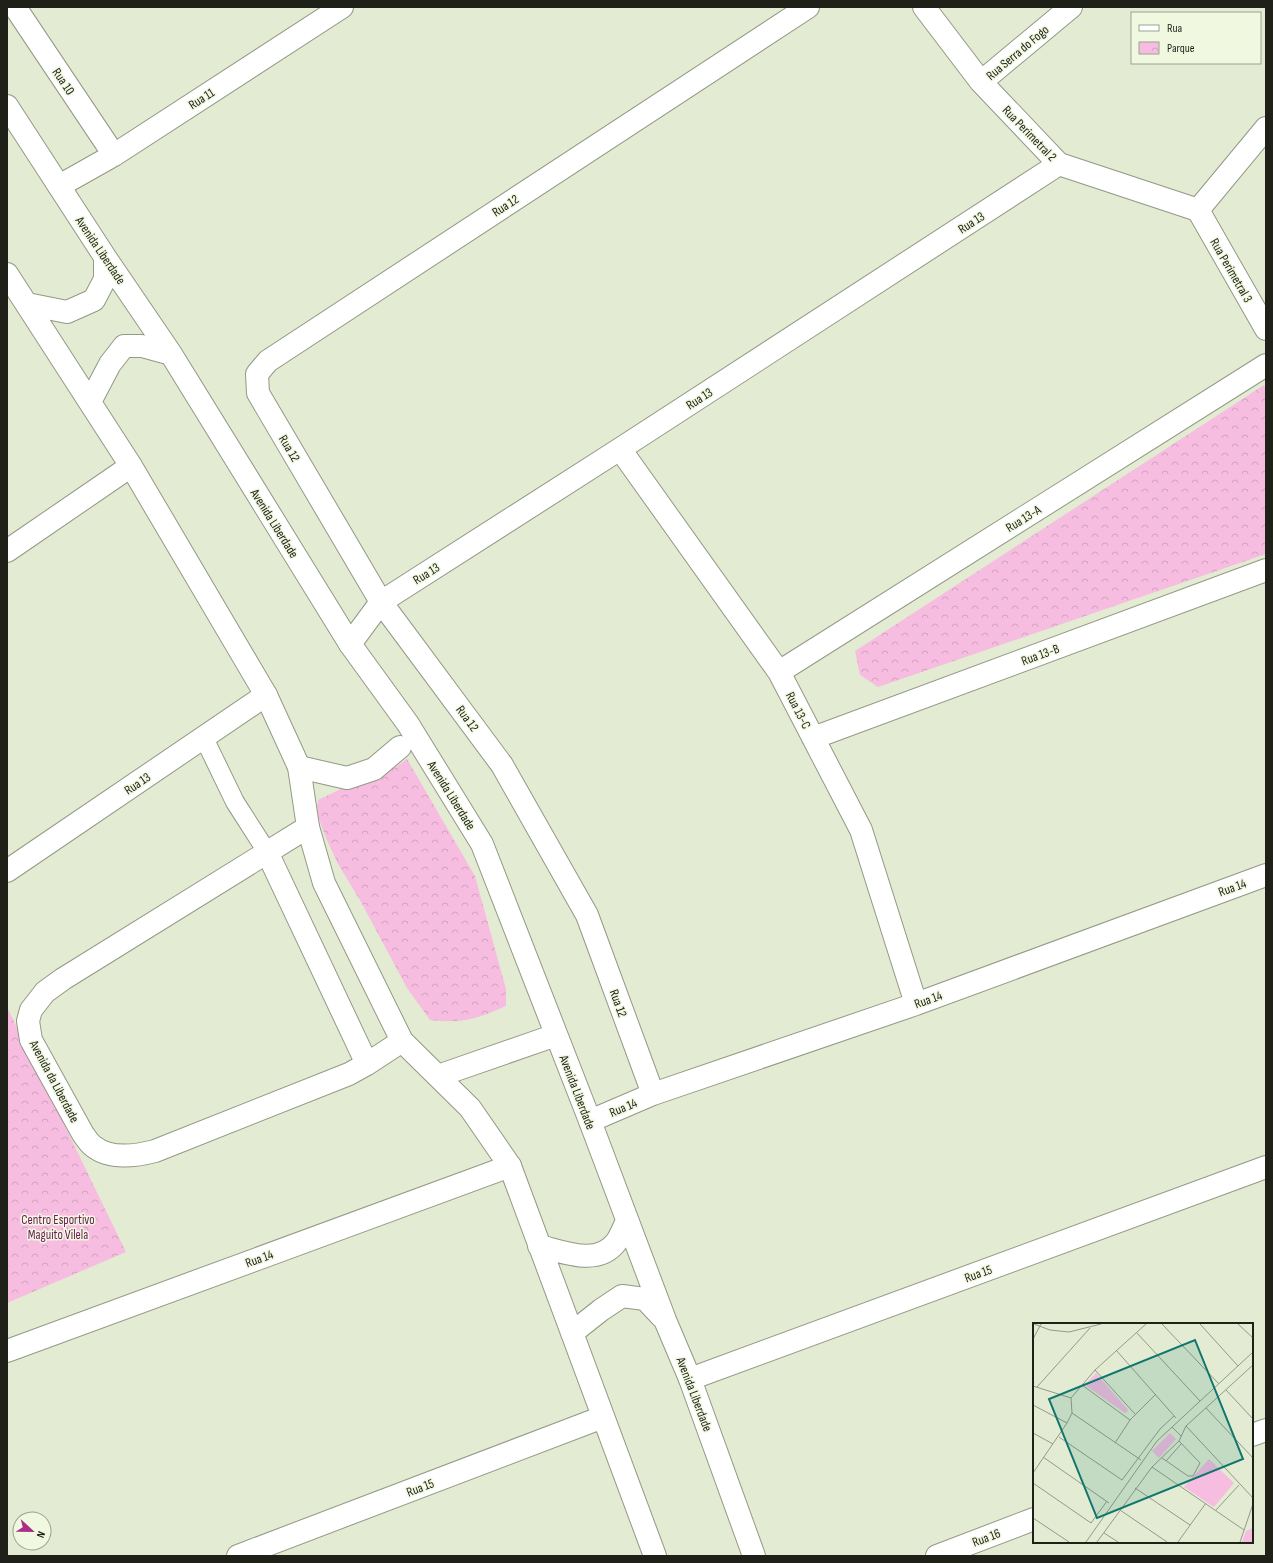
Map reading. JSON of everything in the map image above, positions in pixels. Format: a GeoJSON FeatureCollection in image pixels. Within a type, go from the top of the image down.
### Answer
{"type":"FeatureCollection","features":[{"type":"Feature","properties":{"kind":"street","name":"Rua 10"},"geometry":{"type":"LineString","coordinates":[[15,7],[114,155]]}},
{"type":"Feature","properties":{"kind":"street","name":"Rua 11"},"geometry":{"type":"LineString","coordinates":[[59,186],[114,155],[342,7]]}},
{"type":"Feature","properties":{"kind":"street","name":"Rua 12"},"geometry":{"type":"LineString","coordinates":[[653,1094],[587,914],[502,765],[381,602],[258,393],[257,374],[268,361],[808,7]]}},
{"type":"Feature","properties":{"kind":"street","name":"Rua Perimetral 2"},"geometry":{"type":"LineString","coordinates":[[924,7],[981,82],[1059,164],[1198,210]]}},
{"type":"Feature","properties":{"kind":"street","name":"Rua Serra do Fogo"},"geometry":{"type":"LineString","coordinates":[[981,82],[1071,7]]}},
{"type":"Feature","properties":{"kind":"street","name":"Avenida Liberdade"},"geometry":{"type":"LineString","coordinates":[[7,106],[171,354],[350,644],[408,724],[482,844],[590,1121],[665,1320],[690,1380],[754,1556]]}},
{"type":"Feature","properties":{"kind":"street"},"geometry":{"type":"LineString","coordinates":[[1198,210],[1266,128]]}},
{"type":"Feature","properties":{"kind":"street","name":"Rua 13"},"geometry":{"type":"LineString","coordinates":[[350,644],[381,602],[1059,164]]}},
{"type":"Feature","properties":{"kind":"street","name":"Rua Perimetral 3"},"geometry":{"type":"LineString","coordinates":[[1198,210],[1266,330]]}},
{"type":"Feature","properties":{"kind":"street"},"geometry":{"type":"LineString","coordinates":[[26,304],[66,312],[94,300],[105,279],[105,256]]}},
{"type":"Feature","properties":{"kind":"street"},"geometry":{"type":"LineString","coordinates":[[7,274],[131,466],[266,695],[299,767],[308,827],[324,883],[402,1041],[470,1108],[510,1166],[655,1556]]}},
{"type":"Feature","properties":{"kind":"street"},"geometry":{"type":"LineString","coordinates":[[90,402],[110,364],[124,346],[142,346],[171,354]]}},
{"type":"Feature","properties":{"kind":"street","name":"Rua 13-A"},"geometry":{"type":"LineString","coordinates":[[779,672],[1266,365]]}},
{"type":"Feature","properties":{"kind":"street","name":"Rua 13-C"},"geometry":{"type":"LineString","coordinates":[[620,449],[779,672],[861,830],[916,1004]]}},
{"type":"Feature","properties":{"kind":"street"},"geometry":{"type":"LineString","coordinates":[[7,551],[131,466]]}},
{"type":"Feature","properties":{"kind":"street","name":"Rua 13-B"},"geometry":{"type":"LineString","coordinates":[[813,738],[1266,570]]}},
{"type":"Feature","properties":{"kind":"street","name":"Rua 13"},"geometry":{"type":"LineString","coordinates":[[7,871],[266,695]]}},
{"type":"Feature","properties":{"kind":"street"},"geometry":{"type":"LineString","coordinates":[[299,767],[346,778],[374,769],[400,747]]}},
{"type":"Feature","properties":{"kind":"street","name":"Avenida da Liberdade"},"geometry":{"type":"LineString","coordinates":[[308,827],[63,979],[45,992],[31,1010],[28,1021],[31,1040],[83,1134],[93,1146],[105,1153],[119,1156],[138,1155],[155,1151],[349,1074],[402,1041]]}},
{"type":"Feature","properties":{"kind":"street"},"geometry":{"type":"LineString","coordinates":[[267,852],[367,1064]]}},
{"type":"Feature","properties":{"kind":"street","name":"Rua 14"},"geometry":{"type":"LineString","coordinates":[[590,1121],[653,1094],[916,1004],[1266,874]]}},
{"type":"Feature","properties":{"kind":"street"},"geometry":{"type":"LineString","coordinates":[[438,1076],[556,1035]]}},
{"type":"Feature","properties":{"kind":"street","name":"Rua 14"},"geometry":{"type":"LineString","coordinates":[[7,1351],[510,1166]]}},
{"type":"Feature","properties":{"kind":"street","name":"Rua 15"},"geometry":{"type":"LineString","coordinates":[[690,1380],[1266,1167]]}},
{"type":"Feature","properties":{"kind":"street"},"geometry":{"type":"LineString","coordinates":[[539,1246],[580,1256],[602,1254],[617,1242],[627,1221]]}},
{"type":"Feature","properties":{"kind":"street"},"geometry":{"type":"LineString","coordinates":[[572,1333],[601,1310],[622,1296],[645,1299],[665,1320]]}},
{"type":"Feature","properties":{"kind":"street","name":"Rua 15"},"geometry":{"type":"LineString","coordinates":[[238,1556],[603,1417]]}},
{"type":"Feature","properties":{"kind":"street"},"geometry":{"type":"LineString","coordinates":[[1253,1435],[1266,1430]]}},
{"type":"Feature","properties":{"kind":"street","name":"Rua 16"},"geometry":{"type":"LineString","coordinates":[[937,1556],[1033,1519]]}},
{"type":"Feature","properties":{"kind":"lane"},"geometry":{"type":"LineString","coordinates":[[204,738],[235,802],[267,852]]}},
{"type":"Feature","properties":{"kind":"green space"},"geometry":{"type":"Polygon","coordinates":[[[1264,385],[1266,390],[1266,554],[878,687],[860,675],[855,651],[1264,385]]]}},
{"type":"Feature","properties":{"kind":"green space"},"geometry":{"type":"Polygon","coordinates":[[[407,759],[475,876],[506,989],[506,1006],[478,1017],[460,1021],[430,1020],[407,988],[361,902],[338,864],[317,814],[318,800],[345,787],[374,779],[407,759]]]}},
{"type":"Feature","properties":{"kind":"green space","name":"Centro Esportivo Maguito Vilela"},"geometry":{"type":"Polygon","coordinates":[[[7,1007],[126,1252],[7,1303],[7,1007]]]}}]}
